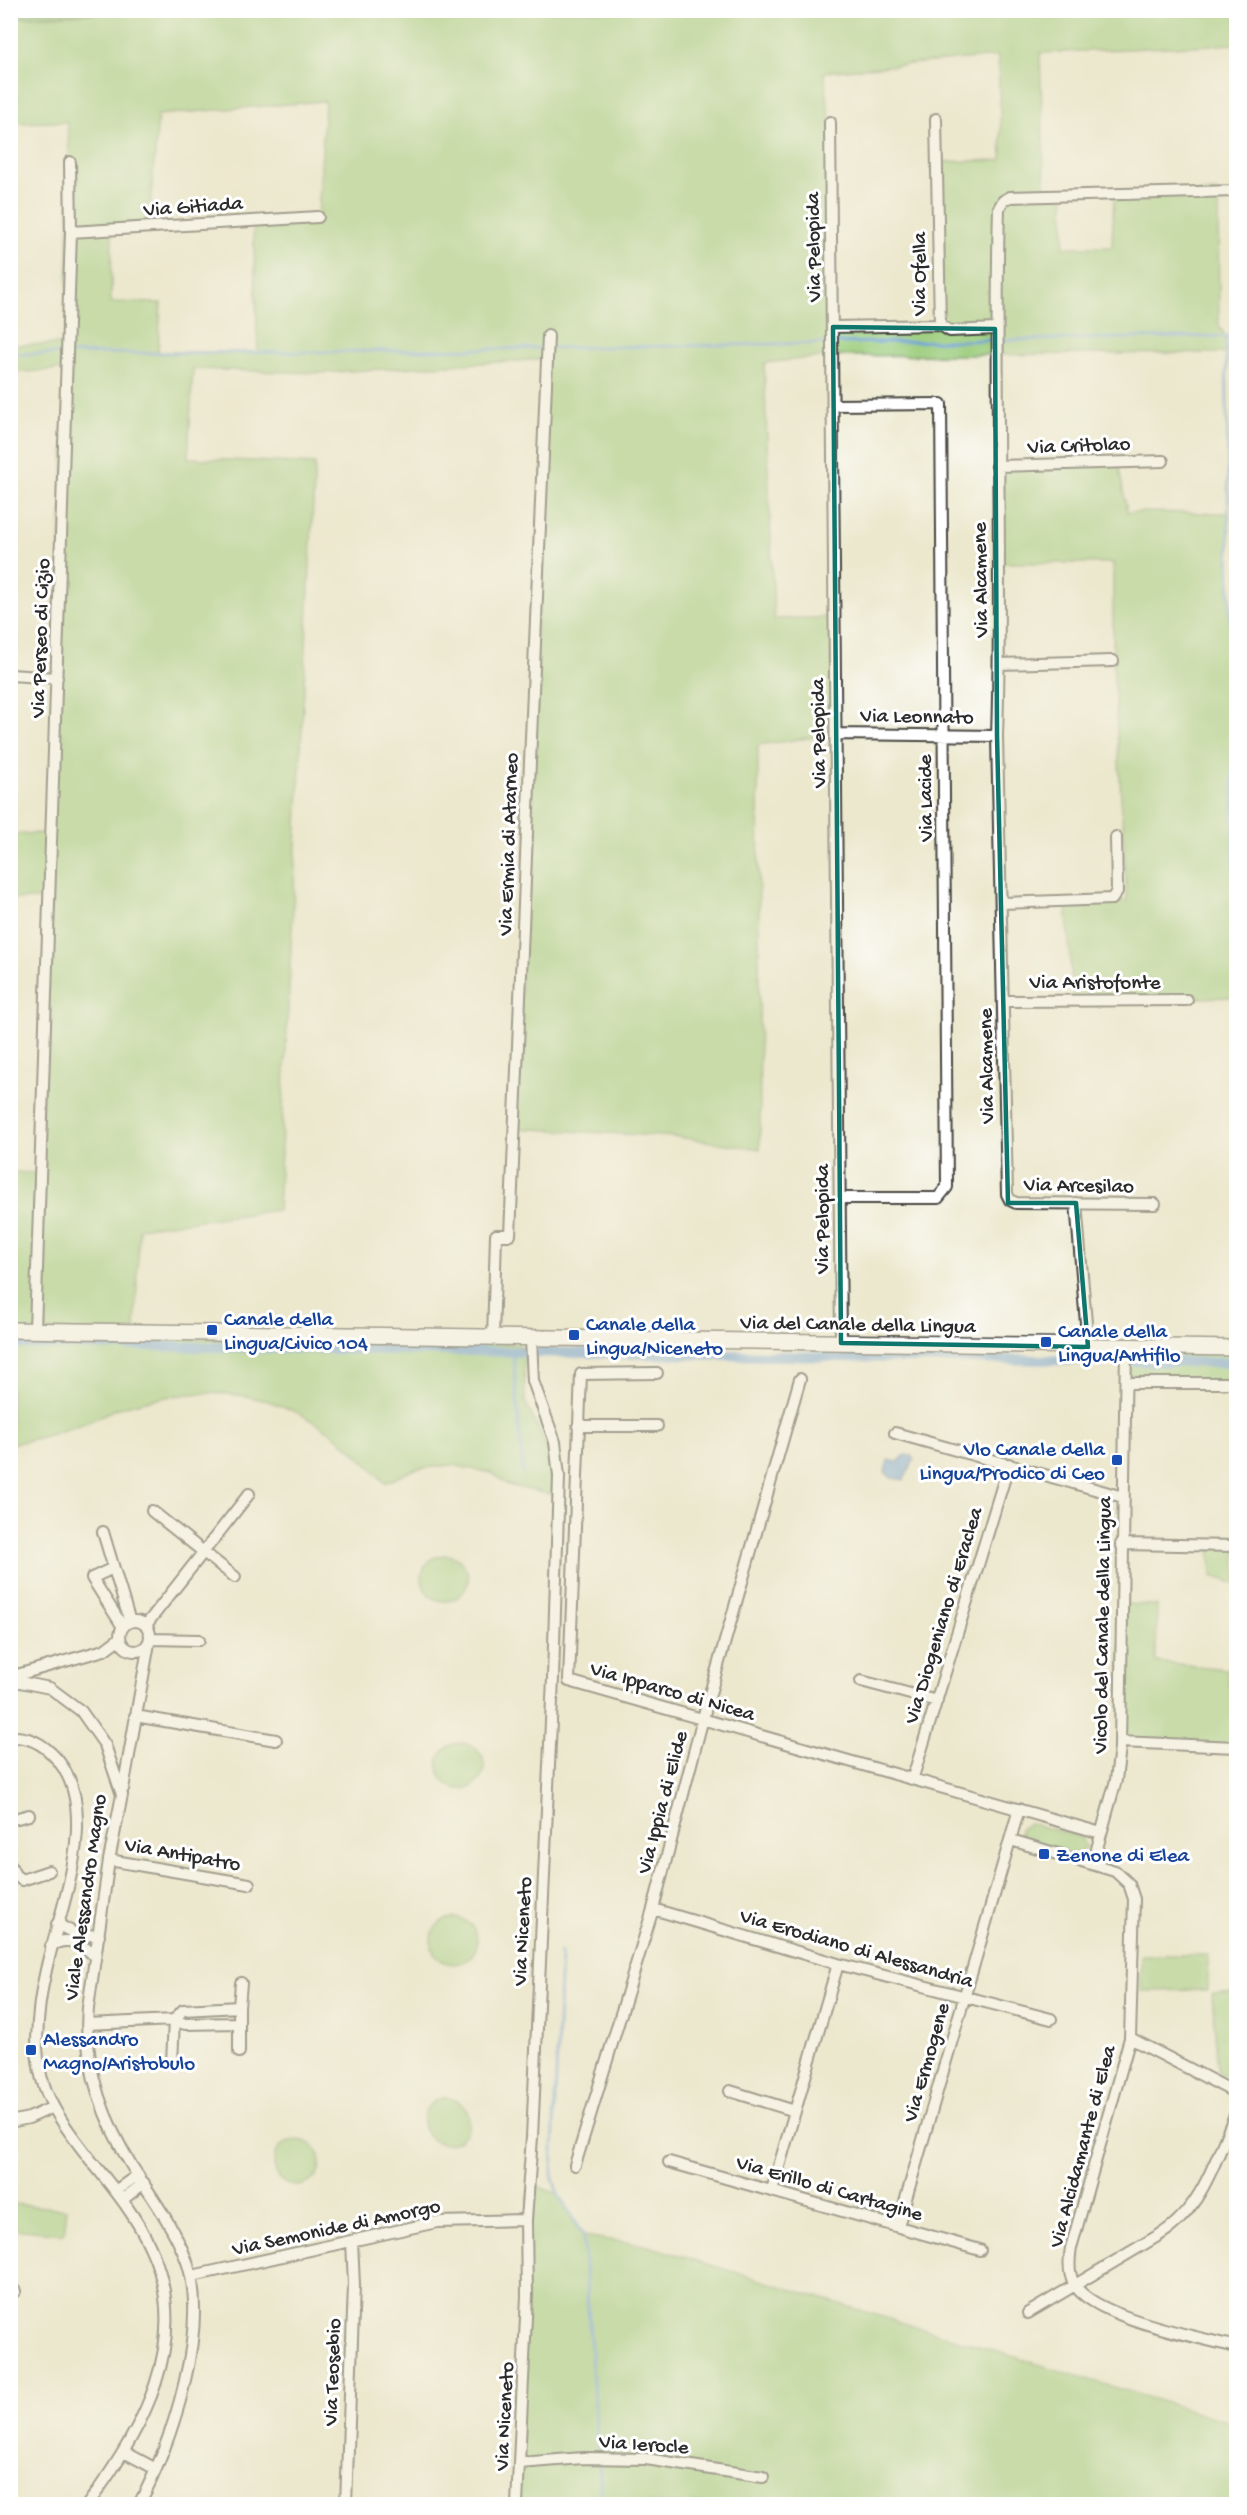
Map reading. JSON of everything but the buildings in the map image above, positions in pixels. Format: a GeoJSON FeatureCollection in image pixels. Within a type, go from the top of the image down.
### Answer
{"type":"FeatureCollection","features":[{"type":"Feature","properties":{"kind":"street","name":"Via Ofella"},"geometry":{"type":"LineString","coordinates":[[833,327],[940,325],[936,118]]}},
{"type":"Feature","properties":{"kind":"street","name":"Via Pelopida"},"geometry":{"type":"LineString","coordinates":[[830,122],[841,1343]]}},
{"type":"Feature","properties":{"kind":"street","name":"Via Perseo di Cizio"},"geometry":{"type":"LineString","coordinates":[[35,1330],[71,232],[70,162]]}},
{"type":"Feature","properties":{"kind":"street","name":"Via Alcamene"},"geometry":{"type":"LineString","coordinates":[[1007,1194],[997,736],[1000,664],[995,328],[999,208],[1006,199],[1236,191]]}},
{"type":"Feature","properties":{"kind":"street","name":"Via Gitiada"},"geometry":{"type":"LineString","coordinates":[[71,232],[318,217]]}},
{"type":"Feature","properties":{"kind":"street"},"geometry":{"type":"LineString","coordinates":[[940,325],[950,331],[995,328]]}},
{"type":"Feature","properties":{"kind":"street","name":"Via Ermia di Atarneo"},"geometry":{"type":"LineString","coordinates":[[493,1339],[496,1235],[510,1235],[548,336]]}},
{"type":"Feature","properties":{"kind":"street","name":"Via Lacide"},"geometry":{"type":"LineString","coordinates":[[833,405],[941,404],[947,1187],[939,1198],[840,1198]]}},
{"type":"Feature","properties":{"kind":"street","name":"Via Critolao"},"geometry":{"type":"LineString","coordinates":[[997,466],[1163,461]]}},
{"type":"Feature","properties":{"kind":"street"},"geometry":{"type":"LineString","coordinates":[[1000,664],[1113,661]]}},
{"type":"Feature","properties":{"kind":"street"},"geometry":{"type":"LineString","coordinates":[[10,675],[57,678]]}},
{"type":"Feature","properties":{"kind":"street","name":"Via Leonnato"},"geometry":{"type":"LineString","coordinates":[[836,734],[997,736]]}},
{"type":"Feature","properties":{"kind":"street"},"geometry":{"type":"LineString","coordinates":[[1001,903],[1112,899],[1117,891],[1116,837]]}},
{"type":"Feature","properties":{"kind":"street","name":"Via Aristofonte"},"geometry":{"type":"LineString","coordinates":[[1003,1001],[1186,1000]]}},
{"type":"Feature","properties":{"kind":"street","name":"Via Arcesilao"},"geometry":{"type":"LineString","coordinates":[[1007,1194],[1010,1200],[1016,1203],[1155,1204]]}},
{"type":"Feature","properties":{"kind":"street"},"geometry":{"type":"LineString","coordinates":[[1076,1203],[1088,1347]]}},
{"type":"Feature","properties":{"kind":"street","name":"Via del Canale della Lingua"},"geometry":{"type":"LineString","coordinates":[[10,1330],[493,1339],[531,1344],[841,1343],[1088,1347],[1126,1351],[1236,1348]]}},
{"type":"Feature","properties":{"kind":"street","name":"Via Niceneto"},"geometry":{"type":"LineString","coordinates":[[517,2505],[527,2296],[526,2220],[532,2137],[553,1678],[559,1462],[554,1437],[534,1386],[531,1344]]}},
{"type":"Feature","properties":{"kind":"street","name":"Vicolo del Canale della Lingua"},"geometry":{"type":"LineString","coordinates":[[1093,1863],[1116,1780],[1120,1742],[1121,1544],[1126,1351]]}},
{"type":"Feature","properties":{"kind":"street","name":"Via Ipparco di Nicea"},"geometry":{"type":"LineString","coordinates":[[657,1373],[580,1374],[569,1681],[1101,1833]]}},
{"type":"Feature","properties":{"kind":"street"},"geometry":{"type":"LineString","coordinates":[[1126,1377],[1236,1383]]}},
{"type":"Feature","properties":{"kind":"street","name":"Via Ippia di Elide"},"geometry":{"type":"LineString","coordinates":[[575,2165],[653,1909],[703,1718],[800,1379]]}},
{"type":"Feature","properties":{"kind":"street"},"geometry":{"type":"LineString","coordinates":[[578,1426],[657,1426]]}},
{"type":"Feature","properties":{"kind":"street"},"geometry":{"type":"LineString","coordinates":[[895,1433],[1123,1497]]}},
{"type":"Feature","properties":{"kind":"street","name":"Via Diogeniano di Eraclea"},"geometry":{"type":"LineString","coordinates":[[914,1778],[1009,1464]]}},
{"type":"Feature","properties":{"kind":"street"},"geometry":{"type":"LineString","coordinates":[[146,1625],[249,1494]]}},
{"type":"Feature","properties":{"kind":"street"},"geometry":{"type":"LineString","coordinates":[[152,1511],[235,1577]]}},
{"type":"Feature","properties":{"kind":"street"},"geometry":{"type":"LineString","coordinates":[[10,1678],[104,1650],[120,1638],[126,1624],[102,1532]]}},
{"type":"Feature","properties":{"kind":"street"},"geometry":{"type":"LineString","coordinates":[[1121,1544],[1236,1546]]}},
{"type":"Feature","properties":{"kind":"street"},"geometry":{"type":"LineString","coordinates":[[113,1568],[92,1578],[126,1624]]}},
{"type":"Feature","properties":{"kind":"street"},"geometry":{"type":"LineString","coordinates":[[122,1795],[150,1641],[146,1625],[140,1621],[126,1624]]}},
{"type":"Feature","properties":{"kind":"street"},"geometry":{"type":"LineString","coordinates":[[120,1638],[123,1645],[136,1651],[145,1648],[150,1641]]}},
{"type":"Feature","properties":{"kind":"street"},"geometry":{"type":"LineString","coordinates":[[150,1641],[199,1640]]}},
{"type":"Feature","properties":{"kind":"street","name":"Viale Alessandro Magno"},"geometry":{"type":"LineString","coordinates":[[10,1678],[50,1688],[81,1711],[105,1745],[122,1795],[109,1860],[87,2024],[90,2066],[109,2122],[176,2236],[192,2276],[194,2310],[190,2345],[175,2417],[156,2469],[139,2505]]}},
{"type":"Feature","properties":{"kind":"street"},"geometry":{"type":"LineString","coordinates":[[553,1678],[569,1681]]}},
{"type":"Feature","properties":{"kind":"street"},"geometry":{"type":"LineString","coordinates":[[861,1681],[937,1701]]}},
{"type":"Feature","properties":{"kind":"street"},"geometry":{"type":"LineString","coordinates":[[135,1716],[276,1740]]}},
{"type":"Feature","properties":{"kind":"street","name":"Viale Alessandro Magno"},"geometry":{"type":"LineString","coordinates":[[10,1737],[32,1740],[52,1754],[64,1769],[73,1793],[77,1821],[76,1846],[41,1994],[37,2049],[40,2074],[51,2108],[119,2195],[156,2262],[165,2297],[167,2318],[160,2373],[150,2402],[124,2452],[88,2505]]}},
{"type":"Feature","properties":{"kind":"street"},"geometry":{"type":"LineString","coordinates":[[1120,1742],[1236,1747]]}},
{"type":"Feature","properties":{"kind":"street","name":"Via Ermogene"},"geometry":{"type":"LineString","coordinates":[[898,2226],[1020,1809]]}},
{"type":"Feature","properties":{"kind":"street"},"geometry":{"type":"LineString","coordinates":[[10,1820],[29,1815]]}},
{"type":"Feature","properties":{"kind":"street","name":"Via Alcidamante di Elea"},"geometry":{"type":"LineString","coordinates":[[1011,1840],[1093,1863],[1122,1875],[1134,1895],[1130,2038],[1071,2248],[1070,2267],[1075,2285]]}},
{"type":"Feature","properties":{"kind":"street","name":"Via Antipatro"},"geometry":{"type":"LineString","coordinates":[[109,1860],[249,1884]]}},
{"type":"Feature","properties":{"kind":"street"},"geometry":{"type":"LineString","coordinates":[[10,1865],[15,1875],[22,1880],[49,1871]]}},
{"type":"Feature","properties":{"kind":"street","name":"Via Erodiano di Alessandria"},"geometry":{"type":"LineString","coordinates":[[653,1909],[838,1964],[1051,2019]]}},
{"type":"Feature","properties":{"kind":"street"},"geometry":{"type":"LineString","coordinates":[[57,1924],[76,1935],[99,1936]]}},
{"type":"Feature","properties":{"kind":"street"},"geometry":{"type":"LineString","coordinates":[[51,1946],[61,1941],[74,1942],[87,1948],[95,1957]]}},
{"type":"Feature","properties":{"kind":"street"},"geometry":{"type":"LineString","coordinates":[[772,2190],[838,1964]]}},
{"type":"Feature","properties":{"kind":"street"},"geometry":{"type":"LineString","coordinates":[[239,2052],[241,1983]]}},
{"type":"Feature","properties":{"kind":"street"},"geometry":{"type":"LineString","coordinates":[[172,2063],[174,2020],[183,2010],[239,2007]]}},
{"type":"Feature","properties":{"kind":"street"},"geometry":{"type":"LineString","coordinates":[[87,2024],[174,2020],[185,2024],[239,2023]]}},
{"type":"Feature","properties":{"kind":"street"},"geometry":{"type":"LineString","coordinates":[[1130,2038],[1236,2093]]}},
{"type":"Feature","properties":{"kind":"street"},"geometry":{"type":"LineString","coordinates":[[729,2091],[795,2111]]}},
{"type":"Feature","properties":{"kind":"street"},"geometry":{"type":"LineString","coordinates":[[10,2122],[29,2118],[51,2108]]}},
{"type":"Feature","properties":{"kind":"street"},"geometry":{"type":"LineString","coordinates":[[1028,2313],[1166,2231],[1185,2216],[1201,2191],[1236,2113]]}},
{"type":"Feature","properties":{"kind":"street","name":"Via Erillo di Cartagine"},"geometry":{"type":"LineString","coordinates":[[669,2162],[980,2250]]}},
{"type":"Feature","properties":{"kind":"street"},"geometry":{"type":"LineString","coordinates":[[119,2195],[141,2179]]}},
{"type":"Feature","properties":{"kind":"street","name":"Via Semonide di Amorgo"},"geometry":{"type":"LineString","coordinates":[[192,2276],[436,2222],[526,2220]]}},
{"type":"Feature","properties":{"kind":"street","name":"Via Teosebio"},"geometry":{"type":"LineString","coordinates":[[346,2505],[354,2285],[352,2241]]}},
{"type":"Feature","properties":{"kind":"street"},"geometry":{"type":"LineString","coordinates":[[1075,2285],[1092,2301],[1113,2313],[1236,2347]]}},
{"type":"Feature","properties":{"kind":"street"},"geometry":{"type":"LineString","coordinates":[[124,2452],[156,2469]]}},
{"type":"Feature","properties":{"kind":"street","name":"Via Ierocle"},"geometry":{"type":"LineString","coordinates":[[520,2463],[583,2458],[646,2459],[764,2477]]}},
{"type":"Feature","properties":{"kind":"highlighted area"},"geometry":{"type":"Polygon","coordinates":[[[833,327],[995,329],[997,736],[1008,1203],[1076,1203],[1088,1347],[841,1343],[833,327]]]}},
{"type":"Feature","properties":{"kind":"green space"},"geometry":{"type":"Polygon","coordinates":[[[11,10],[143,10],[143,11],[11,18],[11,10]]]}},
{"type":"Feature","properties":{"kind":"green space"},"geometry":{"type":"Polygon","coordinates":[[[11,11],[1236,11],[1236,44],[1040,53],[1045,196],[1064,196],[1064,247],[1112,247],[1114,194],[1218,192],[1219,326],[1226,337],[1226,353],[832,356],[764,363],[774,619],[835,617],[836,734],[758,745],[760,1149],[677,1137],[515,1128],[547,359],[318,373],[193,369],[188,458],[315,464],[278,1210],[139,1228],[135,1332],[11,1330],[11,1172],[40,1173],[49,899],[11,899],[11,834],[51,833],[66,369],[11,373],[10,345],[66,344],[70,162],[67,122],[11,123],[11,11]],[[998,56],[824,72],[830,122],[833,327],[939,325],[937,162],[1002,160],[998,56]],[[325,101],[158,115],[149,227],[112,230],[111,302],[161,303],[158,352],[258,352],[253,221],[318,216],[325,101]]]}},
{"type":"Feature","properties":{"kind":"green space"},"geometry":{"type":"Polygon","coordinates":[[[1118,462],[1127,512],[1229,513],[1233,783],[1236,784],[1236,814],[1233,792],[1236,997],[1073,1001],[1066,901],[1127,901],[1113,661],[1113,563],[998,563],[997,466],[1118,462]]]}},
{"type":"Feature","properties":{"kind":"green space"},"geometry":{"type":"Polygon","coordinates":[[[11,1335],[517,1344],[524,1349],[525,1401],[555,1464],[553,1495],[508,1485],[492,1473],[452,1465],[415,1469],[385,1483],[357,1454],[328,1431],[298,1413],[267,1401],[234,1395],[200,1393],[163,1398],[118,1408],[85,1423],[39,1438],[11,1444],[11,1335]]]}},
{"type":"Feature","properties":{"kind":"green space"},"geometry":{"type":"Polygon","coordinates":[[[1126,1348],[1236,1350],[1236,1384],[1126,1383],[1126,1348]]]}},
{"type":"Feature","properties":{"kind":"green space"},"geometry":{"type":"Polygon","coordinates":[[[1210,1545],[1236,1546],[1236,1584],[1212,1576],[1210,1545]]]}},
{"type":"Feature","properties":{"kind":"green space"},"geometry":{"type":"Polygon","coordinates":[[[445,1555],[461,1562],[468,1578],[461,1594],[445,1601],[429,1594],[422,1578],[429,1562],[445,1555]]]}},
{"type":"Feature","properties":{"kind":"green space"},"geometry":{"type":"Polygon","coordinates":[[[1121,1604],[1157,1605],[1156,1662],[1227,1669],[1229,1686],[1236,1688],[1234,1746],[1120,1742],[1121,1604]]]}},
{"type":"Feature","properties":{"kind":"green space"},"geometry":{"type":"Polygon","coordinates":[[[461,1743],[477,1750],[484,1766],[477,1782],[461,1789],[445,1782],[438,1766],[445,1750],[461,1743]]]}},
{"type":"Feature","properties":{"kind":"green space"},"geometry":{"type":"Polygon","coordinates":[[[1029,1823],[1081,1837],[1086,1847],[1076,1854],[1024,1839],[1020,1836],[1020,1829],[1029,1823]]]}},
{"type":"Feature","properties":{"kind":"green space"},"geometry":{"type":"Polygon","coordinates":[[[454,1918],[470,1925],[477,1941],[470,1957],[454,1964],[438,1957],[431,1941],[438,1925],[454,1918]]]}},
{"type":"Feature","properties":{"kind":"green space"},"geometry":{"type":"Polygon","coordinates":[[[1141,1955],[1208,1955],[1208,1990],[1141,1991],[1141,1955]]]}},
{"type":"Feature","properties":{"kind":"green space"},"geometry":{"type":"Polygon","coordinates":[[[1236,1992],[1236,2081],[1218,2072],[1212,1994],[1236,1992]]]}},
{"type":"Feature","properties":{"kind":"green space"},"geometry":{"type":"Polygon","coordinates":[[[446,2098],[462,2105],[469,2121],[462,2137],[446,2144],[430,2137],[423,2121],[430,2105],[446,2098]]]}},
{"type":"Feature","properties":{"kind":"green space"},"geometry":{"type":"Polygon","coordinates":[[[297,2140],[313,2147],[320,2163],[313,2179],[297,2186],[281,2179],[274,2163],[281,2147],[297,2140]]]}},
{"type":"Feature","properties":{"kind":"green space"},"geometry":{"type":"Polygon","coordinates":[[[529,2183],[558,2194],[583,2236],[645,2245],[1236,2424],[1236,2504],[517,2504],[529,2183]]]}},
{"type":"Feature","properties":{"kind":"green space"},"geometry":{"type":"Polygon","coordinates":[[[14,2204],[67,2209],[64,2234],[11,2229],[14,2204]]]}},
{"type":"Feature","properties":{"kind":"water"},"geometry":{"type":"Polygon","coordinates":[[[905,1455],[911,1455],[914,1460],[904,1480],[891,1478],[885,1472],[888,1460],[898,1462],[905,1455]]]}},
{"type":"Feature","properties":{"kind":"waterway"},"geometry":{"type":"LineString","coordinates":[[10,354],[319,352],[1236,336]]}},
{"type":"Feature","properties":{"kind":"waterway"},"geometry":{"type":"LineString","coordinates":[[1226,337],[1236,997]]}},
{"type":"Feature","properties":{"kind":"waterway"},"geometry":{"type":"LineString","coordinates":[[10,1344],[1236,1363]]}},
{"type":"Feature","properties":{"kind":"waterway"},"geometry":{"type":"LineString","coordinates":[[513,1351],[523,1472]]}},
{"type":"Feature","properties":{"kind":"waterway"},"geometry":{"type":"LineString","coordinates":[[561,1952],[552,2175],[558,2194],[583,2236],[598,2454]]}},
{"type":"Feature","properties":{"kind":"waterway"},"geometry":{"type":"LineString","coordinates":[[599,2462],[602,2504]]}},
{"type":"Feature","properties":{"kind":"place","name":"Canale della Lingua/Civico 104"},"geometry":{"type":"Point","coordinates":[212,1330]}},
{"type":"Feature","properties":{"kind":"place","name":"Canale della Lingua/Niceneto"},"geometry":{"type":"Point","coordinates":[574,1335]}},
{"type":"Feature","properties":{"kind":"place","name":"Canale della Lingua/Antifilo"},"geometry":{"type":"Point","coordinates":[1046,1342]}},
{"type":"Feature","properties":{"kind":"place","name":"Vlo Canale della Lingua/Prodico di Ceo"},"geometry":{"type":"Point","coordinates":[1117,1460]}},
{"type":"Feature","properties":{"kind":"place","name":"Zenone di Elea"},"geometry":{"type":"Point","coordinates":[1044,1854]}},
{"type":"Feature","properties":{"kind":"place","name":"Alessandro Magno/Aristobulo"},"geometry":{"type":"Point","coordinates":[31,2050]}}]}
